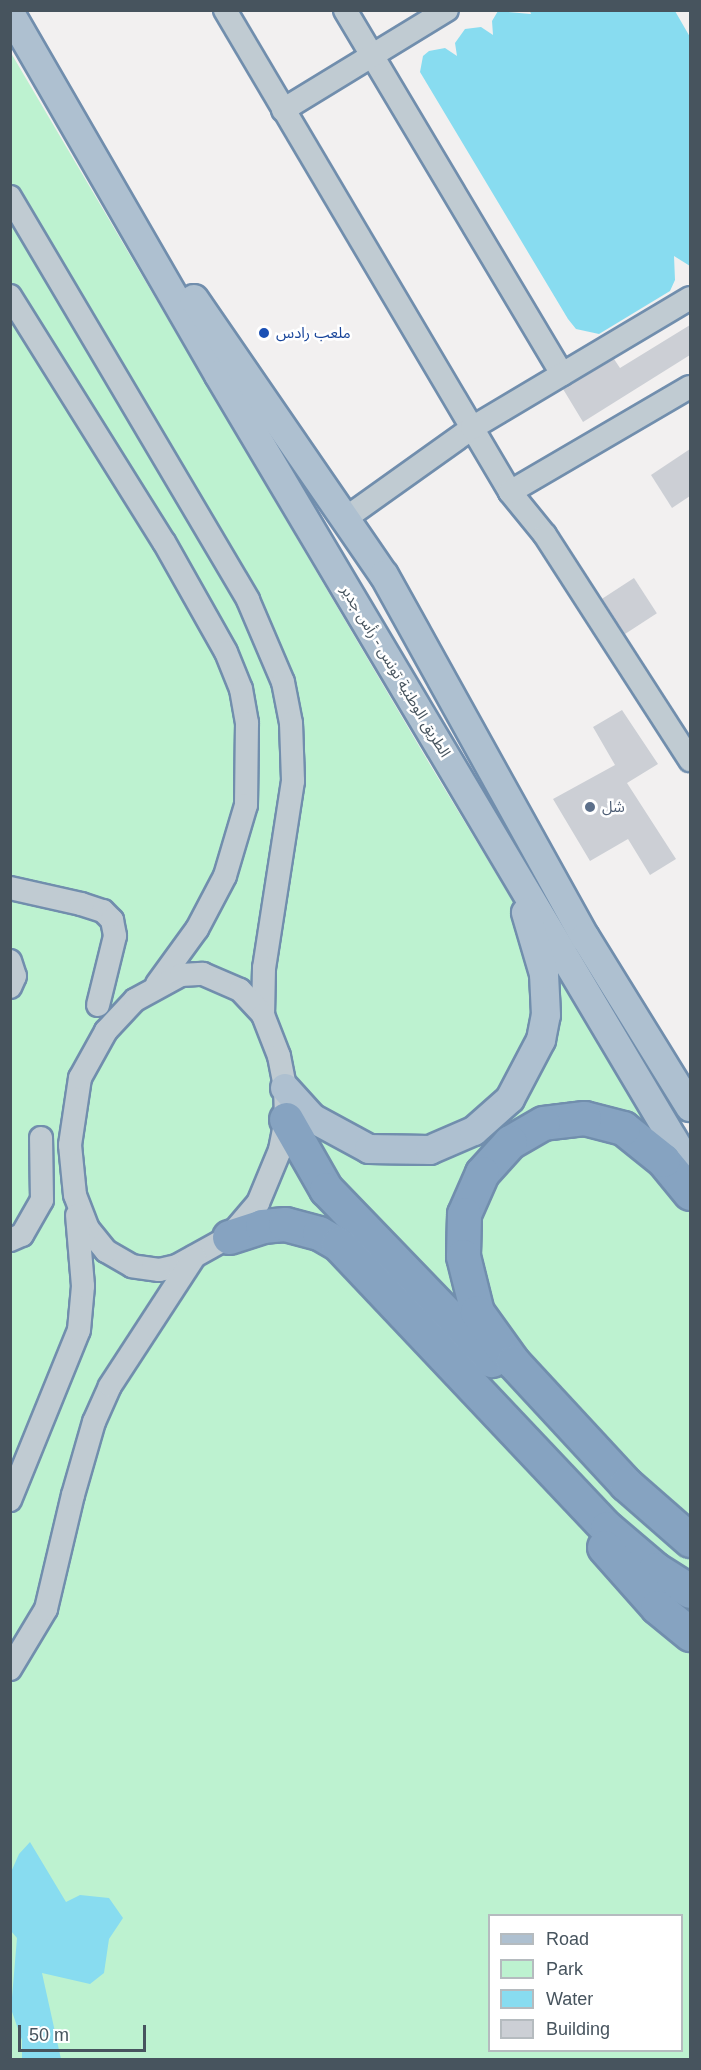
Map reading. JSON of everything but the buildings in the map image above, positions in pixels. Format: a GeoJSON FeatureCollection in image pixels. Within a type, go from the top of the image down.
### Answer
{"type":"FeatureCollection","features":[{"type":"Feature","properties":{"kind":"highway"},"geometry":{"type":"LineString","coordinates":[[286,1103],[326,1189],[621,1500],[690,1556]]}},
{"type":"Feature","properties":{"kind":"highway"},"geometry":{"type":"LineString","coordinates":[[690,1193],[663,1160],[623,1128],[584,1118],[543,1123],[510,1142],[482,1173],[464,1214],[463,1256],[477,1312],[513,1362],[626,1484],[690,1539]]}},
{"type":"Feature","properties":{"kind":"highway"},"geometry":{"type":"LineString","coordinates":[[229,1237],[262,1226],[285,1224],[319,1233],[338,1244],[607,1528],[655,1569],[690,1591]]}},
{"type":"Feature","properties":{"kind":"highway"},"geometry":{"type":"LineString","coordinates":[[500,1416],[615,1561],[657,1607],[690,1634]]}},
{"type":"Feature","properties":{"kind":"main road","name":"الطريق الوطنية تونس - رأس جدير"},"geometry":{"type":"LineString","coordinates":[[10,13],[105,172],[219,375],[690,1168]]}},
{"type":"Feature","properties":{"kind":"main road","name":"الطريق الوطنية تونس - رأس جدير"},"geometry":{"type":"LineString","coordinates":[[105,172],[384,575],[637,1024],[690,1107]]}},
{"type":"Feature","properties":{"kind":"main road"},"geometry":{"type":"LineString","coordinates":[[286,1103],[355,1143],[408,1152],[430,1150],[474,1131],[510,1099],[523,1080],[541,1040],[546,1015],[544,974],[528,918],[465,787]]}},
{"type":"Feature","properties":{"kind":"main road"},"geometry":{"type":"LineString","coordinates":[[637,1024],[670,1056],[690,1086]]}},
{"type":"Feature","properties":{"kind":"street"},"geometry":{"type":"LineString","coordinates":[[225,10],[510,492],[545,535],[690,760]]}},
{"type":"Feature","properties":{"kind":"street"},"geometry":{"type":"LineString","coordinates":[[345,10],[562,374]]}},
{"type":"Feature","properties":{"kind":"street"},"geometry":{"type":"LineString","coordinates":[[283,110],[447,10]]}},
{"type":"Feature","properties":{"kind":"street"},"geometry":{"type":"LineString","coordinates":[[10,197],[248,600],[283,682],[291,723],[293,781],[264,968],[263,1015]]}},
{"type":"Feature","properties":{"kind":"street"},"geometry":{"type":"LineString","coordinates":[[10,296],[164,542],[226,652],[241,689],[248,723],[246,805],[225,876],[197,929],[156,986]]}},
{"type":"Feature","properties":{"kind":"street"},"geometry":{"type":"LineString","coordinates":[[345,518],[472,428],[690,298]]}},
{"type":"Feature","properties":{"kind":"street"},"geometry":{"type":"LineString","coordinates":[[510,492],[690,387]]}},
{"type":"Feature","properties":{"kind":"street"},"geometry":{"type":"LineString","coordinates":[[10,888],[81,904],[103,911],[112,920],[115,936],[98,1005]]}},
{"type":"Feature","properties":{"kind":"street"},"geometry":{"type":"LineString","coordinates":[[10,961],[15,976],[10,987]]}},
{"type":"Feature","properties":{"kind":"street"},"geometry":{"type":"LineString","coordinates":[[10,1500],[79,1330],[83,1286],[70,1145],[80,1078],[106,1031],[135,1000],[156,986],[181,975],[203,974],[240,990],[263,1015],[279,1056],[286,1103],[271,1176],[258,1203],[229,1237],[194,1257],[159,1270],[132,1266],[106,1251],[88,1229],[75,1195]]}},
{"type":"Feature","properties":{"kind":"street"},"geometry":{"type":"LineString","coordinates":[[10,1240],[22,1235],[42,1200],[40,1138]]}},
{"type":"Feature","properties":{"kind":"street"},"geometry":{"type":"LineString","coordinates":[[10,1669],[46,1609],[94,1422],[110,1386],[194,1257]]}},
{"type":"Feature","properties":{"kind":"green space"},"geometry":{"type":"Polygon","coordinates":[[[11,53],[429,763],[690,1194],[690,2059],[11,2059],[11,53]]]}},
{"type":"Feature","properties":{"kind":"water"},"geometry":{"type":"Polygon","coordinates":[[[498,11],[531,14],[530,11],[675,11],[690,37],[690,266],[674,256],[675,280],[670,291],[599,334],[576,329],[568,319],[420,72],[423,56],[429,51],[445,48],[457,56],[455,43],[465,29],[481,27],[493,35],[492,21],[498,11]]]}},
{"type":"Feature","properties":{"kind":"water"},"geometry":{"type":"Polygon","coordinates":[[[30,1842],[66,1902],[80,1895],[109,1898],[123,1918],[109,1939],[104,1973],[90,1984],[42,1973],[61,2059],[22,2059],[22,2040],[11,2009],[17,1938],[11,1931],[11,1872],[19,1854],[30,1842]]]}},
{"type":"Feature","properties":{"kind":"place","name":"ملعب رادس"},"geometry":{"type":"Point","coordinates":[264,333]}},
{"type":"Feature","properties":{"kind":"place","name":"شل"},"geometry":{"type":"Point","coordinates":[590,807]}}]}
